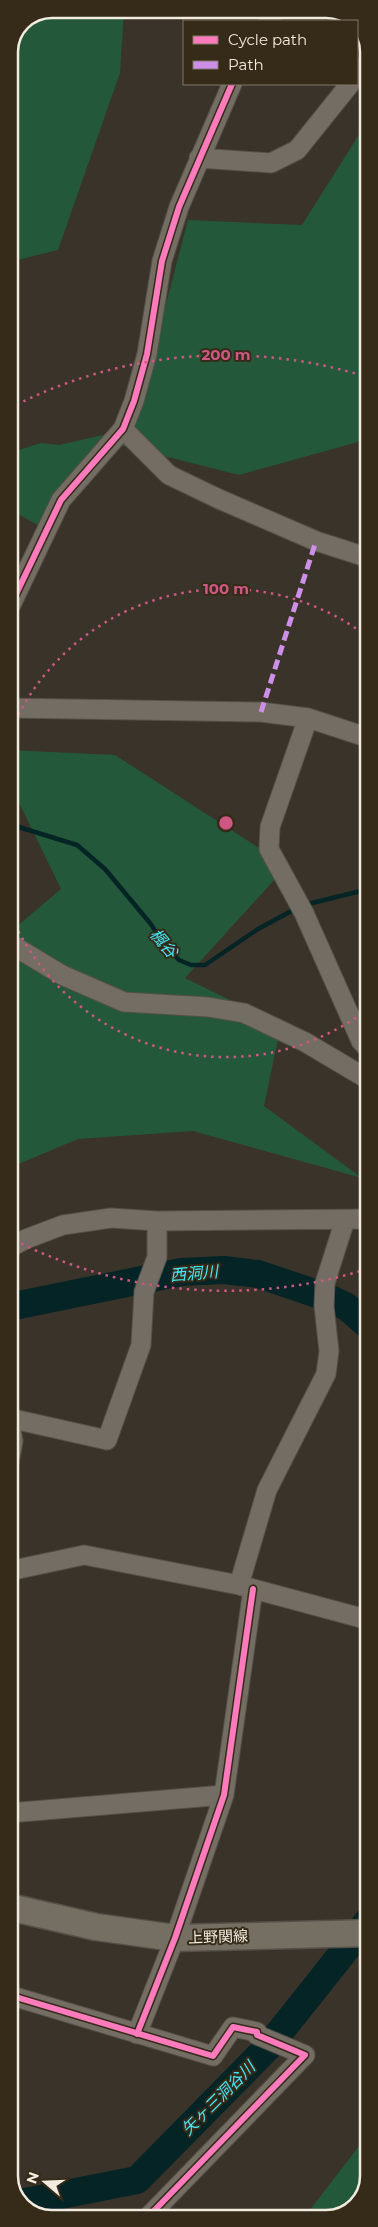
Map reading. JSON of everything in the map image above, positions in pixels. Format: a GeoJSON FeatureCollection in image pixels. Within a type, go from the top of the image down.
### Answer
{"type":"FeatureCollection","features":[{"type":"Feature","properties":{"kind":"main road","name":"上野関線"},"geometry":{"type":"LineString","coordinates":[[18,1909],[96,1927],[175,1938],[360,1933]]}},
{"type":"Feature","properties":{"kind":"street"},"geometry":{"type":"LineString","coordinates":[[18,590],[61,500],[123,429],[134,401],[147,354],[162,261],[179,207],[232,85]]}},
{"type":"Feature","properties":{"kind":"street"},"geometry":{"type":"LineString","coordinates":[[199,158],[271,163],[297,150],[349,85]]}},
{"type":"Feature","properties":{"kind":"street"},"geometry":{"type":"LineString","coordinates":[[123,429],[169,475],[316,541],[360,555]]}},
{"type":"Feature","properties":{"kind":"street"},"geometry":{"type":"LineString","coordinates":[[18,708],[260,712],[308,718],[360,735]]}},
{"type":"Feature","properties":{"kind":"street"},"geometry":{"type":"LineString","coordinates":[[308,718],[270,827],[269,849],[304,913],[360,1039]]}},
{"type":"Feature","properties":{"kind":"street"},"geometry":{"type":"LineString","coordinates":[[18,948],[62,975],[124,1002],[208,1006],[244,1013],[304,1042],[360,1075]]}},
{"type":"Feature","properties":{"kind":"street"},"geometry":{"type":"LineString","coordinates":[[18,1244],[63,1225],[110,1218],[157,1221],[360,1219]]}},
{"type":"Feature","properties":{"kind":"street"},"geometry":{"type":"LineString","coordinates":[[137,2034],[175,1938],[224,1795],[246,1587],[267,1490],[326,1374],[329,1351],[324,1306],[325,1283],[345,1220]]}},
{"type":"Feature","properties":{"kind":"street"},"geometry":{"type":"LineString","coordinates":[[18,1421],[107,1440],[141,1345],[144,1292],[157,1257],[157,1221]]}},
{"type":"Feature","properties":{"kind":"street"},"geometry":{"type":"LineString","coordinates":[[18,1569],[84,1555],[246,1587],[360,1618]]}},
{"type":"Feature","properties":{"kind":"street"},"geometry":{"type":"LineString","coordinates":[[18,1812],[224,1795]]}},
{"type":"Feature","properties":{"kind":"street"},"geometry":{"type":"LineString","coordinates":[[18,1998],[212,2056],[232,2026],[257,2032],[257,2035],[305,2054],[156,2209]]}},
{"type":"Feature","properties":{"kind":"green space"},"geometry":{"type":"Polygon","coordinates":[[[45,18],[123,18],[120,73],[58,250],[18,260],[18,45],[23,33],[33,23],[45,18]]]}},
{"type":"Feature","properties":{"kind":"green space"},"geometry":{"type":"Polygon","coordinates":[[[360,133],[360,441],[239,475],[112,443],[140,403],[188,220],[302,225],[360,133]]]}},
{"type":"Feature","properties":{"kind":"green space"},"geometry":{"type":"Polygon","coordinates":[[[116,432],[50,532],[18,514],[18,450],[41,443],[59,445],[116,432]]]}},
{"type":"Feature","properties":{"kind":"green space"},"geometry":{"type":"Polygon","coordinates":[[[18,750],[115,755],[287,866],[185,978],[281,1025],[264,1106],[360,1177],[193,1131],[78,1139],[18,1164],[18,925],[61,889],[18,801],[18,750]]]}},
{"type":"Feature","properties":{"kind":"green space"},"geometry":{"type":"Polygon","coordinates":[[[360,2145],[360,2182],[352,2198],[337,2208],[311,2209],[360,2145]]]}},
{"type":"Feature","properties":{"kind":"waterway","name":"楓谷"},"geometry":{"type":"LineString","coordinates":[[18,827],[77,845],[105,869],[150,923],[167,948],[179,960],[191,965],[205,965],[258,929],[297,908]]}},
{"type":"Feature","properties":{"kind":"waterway","name":"楓谷"},"geometry":{"type":"LineString","coordinates":[[304,905],[360,891]]}},
{"type":"Feature","properties":{"kind":"waterway","name":"西洞川"},"geometry":{"type":"LineString","coordinates":[[18,1305],[181,1272],[224,1270],[258,1274],[326,1297],[347,1307],[360,1318]]}},
{"type":"Feature","properties":{"kind":"waterway","name":"矢ヶ三洞谷川"},"geometry":{"type":"LineString","coordinates":[[29,2201],[137,2180],[268,2047],[360,1931]]}},
{"type":"Feature","properties":{"kind":"marked path"},"geometry":{"type":"LineString","coordinates":[[261,712],[316,541]]}},
{"type":"Feature","properties":{"kind":"cycle path"},"geometry":{"type":"LineString","coordinates":[[18,590],[61,500],[123,429],[134,401],[147,354],[162,261],[179,207],[232,85]]}},
{"type":"Feature","properties":{"kind":"cycle path"},"geometry":{"type":"LineString","coordinates":[[137,2034],[175,1938],[224,1795],[253,1589]]}},
{"type":"Feature","properties":{"kind":"cycle path"},"geometry":{"type":"LineString","coordinates":[[18,1998],[213,2056],[233,2027],[257,2032],[257,2035],[305,2055],[156,2209]]}}]}
